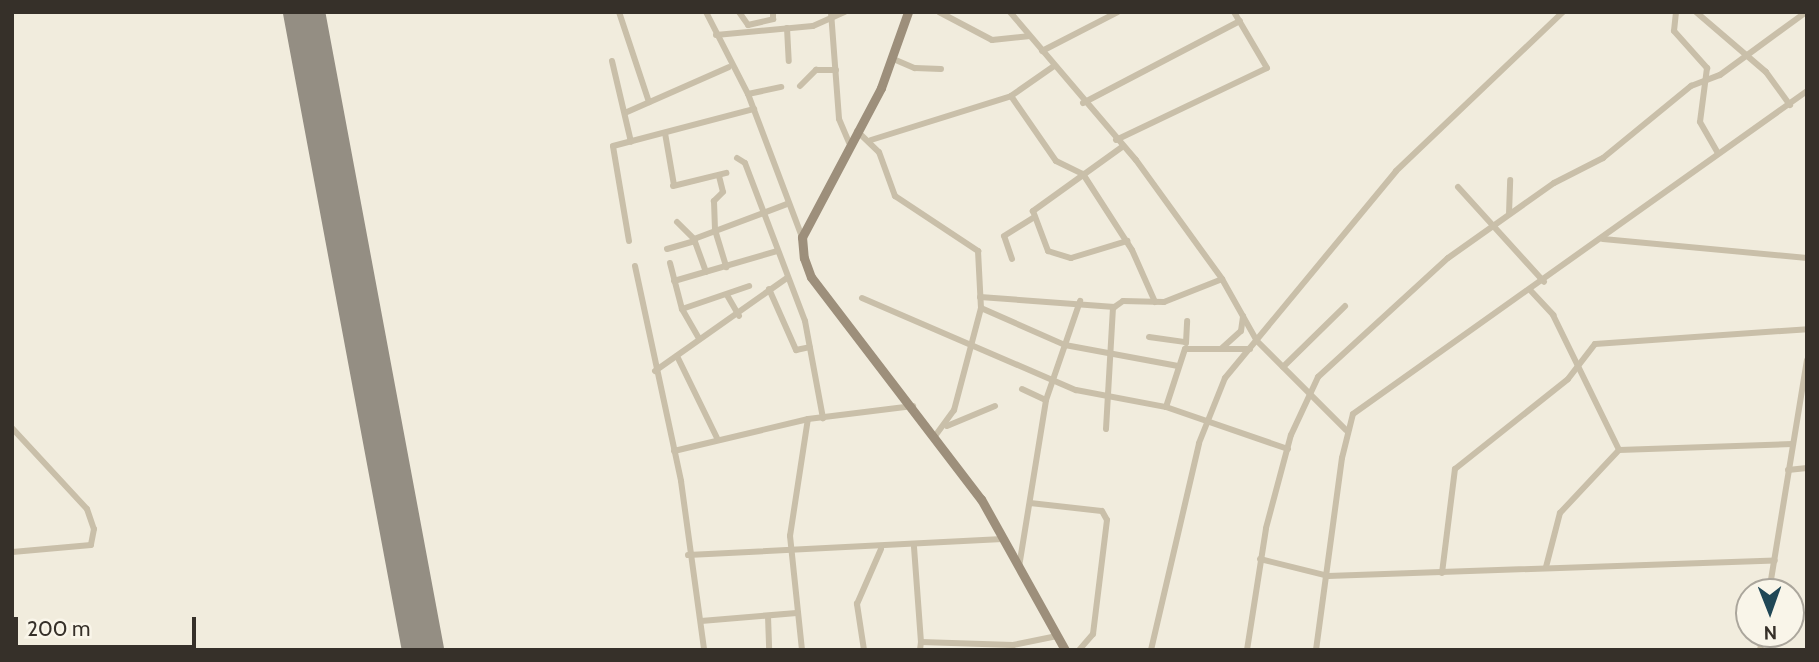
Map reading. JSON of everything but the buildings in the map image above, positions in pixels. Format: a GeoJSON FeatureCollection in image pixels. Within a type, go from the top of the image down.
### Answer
{"type":"FeatureCollection","features":[{"type":"Feature","properties":{"kind":"main road"},"geometry":{"type":"LineString","coordinates":[[908,12],[891,58],[857,131],[802,237],[811,277],[936,435],[1003,539],[1065,650]]}},
{"type":"Feature","properties":{"kind":"street"},"geometry":{"type":"LineString","coordinates":[[619,12],[649,102]]}},
{"type":"Feature","properties":{"kind":"street"},"geometry":{"type":"LineString","coordinates":[[706,12],[729,67],[748,94],[787,204],[802,237]]}},
{"type":"Feature","properties":{"kind":"street"},"geometry":{"type":"LineString","coordinates":[[739,12],[748,25],[774,19],[773,12]]}},
{"type":"Feature","properties":{"kind":"street"},"geometry":{"type":"LineString","coordinates":[[716,35],[787,28],[845,12]]}},
{"type":"Feature","properties":{"kind":"street"},"geometry":{"type":"LineString","coordinates":[[939,12],[992,40],[1028,36]]}},
{"type":"Feature","properties":{"kind":"street"},"geometry":{"type":"LineString","coordinates":[[1010,12],[1122,147],[1222,279],[1257,341],[1346,430]]}},
{"type":"Feature","properties":{"kind":"street"},"geometry":{"type":"LineString","coordinates":[[1042,51],[1103,16],[1118,12]]}},
{"type":"Feature","properties":{"kind":"street"},"geometry":{"type":"LineString","coordinates":[[1116,140],[1267,68],[1234,12]]}},
{"type":"Feature","properties":{"kind":"street"},"geometry":{"type":"LineString","coordinates":[[1151,650],[1207,421],[1224,378],[1251,349],[1396,171],[1563,12]]}},
{"type":"Feature","properties":{"kind":"street"},"geometry":{"type":"LineString","coordinates":[[1676,12],[1674,31],[1707,68],[1700,122],[1718,153]]}},
{"type":"Feature","properties":{"kind":"street"},"geometry":{"type":"LineString","coordinates":[[1696,12],[1749,55],[1790,105]]}},
{"type":"Feature","properties":{"kind":"street"},"geometry":{"type":"LineString","coordinates":[[1788,12],[1794,20]]}},
{"type":"Feature","properties":{"kind":"street"},"geometry":{"type":"LineString","coordinates":[[1247,650],[1260,559],[1288,449],[1308,393],[1424,277],[1509,215],[1603,158],[1691,86],[1707,82],[1749,55],[1806,12]]}},
{"type":"Feature","properties":{"kind":"street"},"geometry":{"type":"LineString","coordinates":[[832,16],[839,119],[849,143]]}},
{"type":"Feature","properties":{"kind":"street"},"geometry":{"type":"LineString","coordinates":[[1083,103],[1240,21]]}},
{"type":"Feature","properties":{"kind":"street"},"geometry":{"type":"LineString","coordinates":[[787,28],[789,61]]}},
{"type":"Feature","properties":{"kind":"street"},"geometry":{"type":"LineString","coordinates":[[891,58],[915,68],[941,69]]}},
{"type":"Feature","properties":{"kind":"street"},"geometry":{"type":"LineString","coordinates":[[612,61],[627,111],[631,142]]}},
{"type":"Feature","properties":{"kind":"street"},"geometry":{"type":"LineString","coordinates":[[871,140],[1011,96],[1054,66]]}},
{"type":"Feature","properties":{"kind":"street"},"geometry":{"type":"LineString","coordinates":[[627,111],[729,67]]}},
{"type":"Feature","properties":{"kind":"street"},"geometry":{"type":"LineString","coordinates":[[800,86],[816,70],[836,70]]}},
{"type":"Feature","properties":{"kind":"street"},"geometry":{"type":"LineString","coordinates":[[748,94],[781,87]]}},
{"type":"Feature","properties":{"kind":"street"},"geometry":{"type":"LineString","coordinates":[[1316,650],[1346,430],[1359,409],[1544,282],[1718,153],[1807,91]]}},
{"type":"Feature","properties":{"kind":"street"},"geometry":{"type":"LineString","coordinates":[[1011,96],[1056,161],[1083,174],[1127,241],[1155,302]]}},
{"type":"Feature","properties":{"kind":"street"},"geometry":{"type":"LineString","coordinates":[[629,241],[613,146],[754,109]]}},
{"type":"Feature","properties":{"kind":"street"},"geometry":{"type":"LineString","coordinates":[[857,131],[871,140],[895,196],[978,251],[981,309],[947,426]]}},
{"type":"Feature","properties":{"kind":"street"},"geometry":{"type":"LineString","coordinates":[[665,133],[673,186],[723,175],[723,192],[714,201],[715,230],[726,268]]}},
{"type":"Feature","properties":{"kind":"street"},"geometry":{"type":"LineString","coordinates":[[1012,258],[1004,236],[1034,217],[1083,174],[1122,147]]}},
{"type":"Feature","properties":{"kind":"street"},"geometry":{"type":"LineString","coordinates":[[737,159],[745,163],[810,346],[822,418]]}},
{"type":"Feature","properties":{"kind":"street"},"geometry":{"type":"LineString","coordinates":[[1509,215],[1510,180]]}},
{"type":"Feature","properties":{"kind":"street"},"geometry":{"type":"LineString","coordinates":[[1458,187],[1544,282]]}},
{"type":"Feature","properties":{"kind":"street"},"geometry":{"type":"LineString","coordinates":[[667,249],[787,204]]}},
{"type":"Feature","properties":{"kind":"street"},"geometry":{"type":"LineString","coordinates":[[1034,217],[1048,251],[1071,258],[1127,241]]}},
{"type":"Feature","properties":{"kind":"street"},"geometry":{"type":"LineString","coordinates":[[677,222],[695,240],[706,272]]}},
{"type":"Feature","properties":{"kind":"street"},"geometry":{"type":"LineString","coordinates":[[1602,239],[1807,258]]}},
{"type":"Feature","properties":{"kind":"street"},"geometry":{"type":"LineString","coordinates":[[674,281],[777,251]]}},
{"type":"Feature","properties":{"kind":"street"},"geometry":{"type":"LineString","coordinates":[[670,263],[682,309],[699,339]]}},
{"type":"Feature","properties":{"kind":"street"},"geometry":{"type":"LineString","coordinates":[[635,266],[674,451],[704,650]]}},
{"type":"Feature","properties":{"kind":"street"},"geometry":{"type":"LineString","coordinates":[[655,371],[699,339],[739,316],[769,289],[787,278]]}},
{"type":"Feature","properties":{"kind":"street"},"geometry":{"type":"LineString","coordinates":[[980,297],[1080,301],[1117,307],[1155,302],[1222,279]]}},
{"type":"Feature","properties":{"kind":"street"},"geometry":{"type":"LineString","coordinates":[[682,309],[749,286]]}},
{"type":"Feature","properties":{"kind":"street"},"geometry":{"type":"LineString","coordinates":[[769,289],[796,350],[810,346]]}},
{"type":"Feature","properties":{"kind":"street"},"geometry":{"type":"LineString","coordinates":[[1531,291],[1553,315],[1576,370],[1619,450]]}},
{"type":"Feature","properties":{"kind":"street"},"geometry":{"type":"LineString","coordinates":[[727,295],[739,316]]}},
{"type":"Feature","properties":{"kind":"street"},"geometry":{"type":"LineString","coordinates":[[992,312],[993,297]]}},
{"type":"Feature","properties":{"kind":"street"},"geometry":{"type":"LineString","coordinates":[[862,298],[1054,381],[1103,396],[1166,407],[1288,449]]}},
{"type":"Feature","properties":{"kind":"street"},"geometry":{"type":"LineString","coordinates":[[1018,569],[1046,400],[1080,301]]}},
{"type":"Feature","properties":{"kind":"street"},"geometry":{"type":"LineString","coordinates":[[1283,367],[1345,306]]}},
{"type":"Feature","properties":{"kind":"street"},"geometry":{"type":"LineString","coordinates":[[1106,429],[1103,396],[1112,356],[1117,307]]}},
{"type":"Feature","properties":{"kind":"street"},"geometry":{"type":"LineString","coordinates":[[981,309],[1065,345],[1112,356],[1178,366]]}},
{"type":"Feature","properties":{"kind":"street"},"geometry":{"type":"LineString","coordinates":[[1221,349],[1241,331],[1243,314]]}},
{"type":"Feature","properties":{"kind":"street"},"geometry":{"type":"LineString","coordinates":[[1166,407],[1186,345],[1187,321]]}},
{"type":"Feature","properties":{"kind":"street"},"geometry":{"type":"LineString","coordinates":[[1441,573],[1455,469],[1576,370],[1595,344],[1807,329]]}},
{"type":"Feature","properties":{"kind":"street"},"geometry":{"type":"LineString","coordinates":[[1149,337],[1186,345],[1251,349]]}},
{"type":"Feature","properties":{"kind":"street"},"geometry":{"type":"LineString","coordinates":[[677,356],[717,438]]}},
{"type":"Feature","properties":{"kind":"street"},"geometry":{"type":"LineString","coordinates":[[1772,578],[1807,360]]}},
{"type":"Feature","properties":{"kind":"street"},"geometry":{"type":"LineString","coordinates":[[1022,389],[1046,400]]}},
{"type":"Feature","properties":{"kind":"street"},"geometry":{"type":"LineString","coordinates":[[674,451],[717,438],[808,419],[915,406]]}},
{"type":"Feature","properties":{"kind":"street"},"geometry":{"type":"LineString","coordinates":[[936,435],[947,426],[995,406]]}},
{"type":"Feature","properties":{"kind":"street"},"geometry":{"type":"LineString","coordinates":[[802,650],[792,552],[808,419]]}},
{"type":"Feature","properties":{"kind":"street"},"geometry":{"type":"LineString","coordinates":[[12,428],[87,509],[94,528],[91,545],[12,552]]}},
{"type":"Feature","properties":{"kind":"street"},"geometry":{"type":"LineString","coordinates":[[1546,567],[1560,513],[1619,450],[1792,444]]}},
{"type":"Feature","properties":{"kind":"street"},"geometry":{"type":"LineString","coordinates":[[1788,470],[1807,468]]}},
{"type":"Feature","properties":{"kind":"street"},"geometry":{"type":"LineString","coordinates":[[1030,503],[1102,511],[1107,520],[1093,634],[1079,650]]}},
{"type":"Feature","properties":{"kind":"street"},"geometry":{"type":"LineString","coordinates":[[688,555],[881,549],[1003,539]]}},
{"type":"Feature","properties":{"kind":"street"},"geometry":{"type":"LineString","coordinates":[[914,547],[920,650]]}},
{"type":"Feature","properties":{"kind":"street"},"geometry":{"type":"LineString","coordinates":[[864,650],[857,604],[881,549]]}},
{"type":"Feature","properties":{"kind":"street"},"geometry":{"type":"LineString","coordinates":[[1260,559],[1328,576],[1775,560]]}},
{"type":"Feature","properties":{"kind":"street"},"geometry":{"type":"LineString","coordinates":[[701,621],[797,614]]}},
{"type":"Feature","properties":{"kind":"street"},"geometry":{"type":"LineString","coordinates":[[768,615],[769,650]]}},
{"type":"Feature","properties":{"kind":"street"},"geometry":{"type":"LineString","coordinates":[[920,642],[1013,645],[1057,636]]}},
{"type":"Feature","properties":{"kind":"runway"},"geometry":{"type":"LineString","coordinates":[[304,12],[423,650]]}}]}
